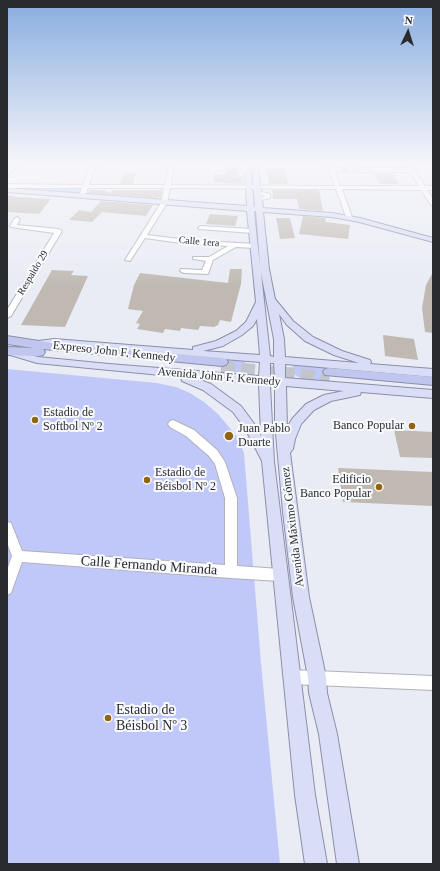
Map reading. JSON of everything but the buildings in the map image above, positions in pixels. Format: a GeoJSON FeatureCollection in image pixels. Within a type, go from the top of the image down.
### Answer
{"type":"FeatureCollection","features":[{"type":"Feature","properties":{"kind":"highway","name":"Expreso John F. Kennedy"},"geometry":{"type":"LineString","coordinates":[[7,340],[221,365],[45,352],[7,351]]}},
{"type":"Feature","properties":{"kind":"highway"},"geometry":{"type":"LineString","coordinates":[[433,381],[329,376],[433,387]]}},
{"type":"Feature","properties":{"kind":"main road"},"geometry":{"type":"LineString","coordinates":[[198,206],[349,217],[433,240]]}},
{"type":"Feature","properties":{"kind":"main road","name":"Avenida Máximo Gómez"},"geometry":{"type":"LineString","coordinates":[[254,206],[279,338],[278,359],[272,382],[268,462],[304,795],[316,864]]}},
{"type":"Feature","properties":{"kind":"main road","name":"Avenida Máximo Gómez"},"geometry":{"type":"LineString","coordinates":[[256,206],[252,231],[265,359],[272,382],[285,462],[301,597],[317,677],[318,693],[328,734],[348,864]]}},
{"type":"Feature","properties":{"kind":"main road"},"geometry":{"type":"LineString","coordinates":[[280,206],[292,212]]}},
{"type":"Feature","properties":{"kind":"main road"},"geometry":{"type":"LineString","coordinates":[[271,297],[290,323],[309,339],[354,359],[396,370]]}},
{"type":"Feature","properties":{"kind":"main road"},"geometry":{"type":"LineString","coordinates":[[163,351],[206,348],[219,344],[239,334],[250,324],[260,299]]}},
{"type":"Feature","properties":{"kind":"main road","name":"Avenida John F. Kennedy"},"geometry":{"type":"LineString","coordinates":[[38,344],[54,342],[278,359],[433,373]]}},
{"type":"Feature","properties":{"kind":"main road","name":"Avenida John F. Kennedy"},"geometry":{"type":"LineString","coordinates":[[7,351],[36,360],[272,382],[433,394]]}},
{"type":"Feature","properties":{"kind":"main road"},"geometry":{"type":"LineString","coordinates":[[164,372],[190,379],[207,387],[237,409],[251,428],[268,462]]}},
{"type":"Feature","properties":{"kind":"main road"},"geometry":{"type":"LineString","coordinates":[[285,462],[289,439],[296,422],[310,407],[328,398],[344,393],[365,390],[400,391]]}},
{"type":"Feature","properties":{"kind":"street"},"geometry":{"type":"LineString","coordinates":[[128,260],[162,206]]}},
{"type":"Feature","properties":{"kind":"street"},"geometry":{"type":"LineString","coordinates":[[345,206],[349,217]]}},
{"type":"Feature","properties":{"kind":"street","name":"Respaldo 29"},"geometry":{"type":"LineString","coordinates":[[7,316],[58,232],[13,226],[17,219]]}},
{"type":"Feature","properties":{"kind":"street"},"geometry":{"type":"LineString","coordinates":[[201,228],[252,231]]}},
{"type":"Feature","properties":{"kind":"street","name":"Calle 1era"},"geometry":{"type":"LineString","coordinates":[[144,236],[188,242],[254,246]]}},
{"type":"Feature","properties":{"kind":"street"},"geometry":{"type":"LineString","coordinates":[[195,258],[210,259],[235,245]]}},
{"type":"Feature","properties":{"kind":"street"},"geometry":{"type":"LineString","coordinates":[[184,270],[206,271],[210,259]]}},
{"type":"Feature","properties":{"kind":"street"},"geometry":{"type":"LineString","coordinates":[[173,424],[190,433],[213,453],[220,462],[231,498],[231,572]]}},
{"type":"Feature","properties":{"kind":"street"},"geometry":{"type":"LineString","coordinates":[[7,528],[18,556],[7,589]]}},
{"type":"Feature","properties":{"kind":"street","name":"Calle Fernando Miranda"},"geometry":{"type":"LineString","coordinates":[[18,556],[280,575]]}},
{"type":"Feature","properties":{"kind":"street"},"geometry":{"type":"LineString","coordinates":[[291,677],[433,683]]}},
{"type":"Feature","properties":{"kind":"shaded area"},"geometry":{"type":"Polygon","coordinates":[[[224,359],[242,361],[248,364],[248,370],[244,373],[222,372],[224,359]]]}},
{"type":"Feature","properties":{"kind":"shaded area"},"geometry":{"type":"Polygon","coordinates":[[[297,364],[328,367],[330,381],[300,378],[292,371],[293,366],[297,364]]]}},
{"type":"Feature","properties":{"kind":"shaded area"},"geometry":{"type":"Polygon","coordinates":[[[7,369],[157,383],[176,387],[190,393],[204,402],[218,414],[238,438],[244,453],[261,663],[280,864],[7,864],[7,369]]]}},
{"type":"Feature","properties":{"kind":"tunnel"},"geometry":{"type":"LineString","coordinates":[[221,368],[329,378]]}},
{"type":"Feature","properties":{"kind":"place","name":"Estadio de Softbol Nº 2"},"geometry":{"type":"Point","coordinates":[35,420]}},
{"type":"Feature","properties":{"kind":"place","name":"Banco Popular"},"geometry":{"type":"Point","coordinates":[412,426]}},
{"type":"Feature","properties":{"kind":"place","name":"Juan Pablo Duarte"},"geometry":{"type":"Point","coordinates":[229,436]}},
{"type":"Feature","properties":{"kind":"place","name":"Estadio de Béisbol Nº 2"},"geometry":{"type":"Point","coordinates":[147,480]}},
{"type":"Feature","properties":{"kind":"place","name":"Edificio Banco Popular"},"geometry":{"type":"Point","coordinates":[379,487]}},
{"type":"Feature","properties":{"kind":"place","name":"Estadio de Béisbol Nº 3"},"geometry":{"type":"Point","coordinates":[108,718]}}]}
